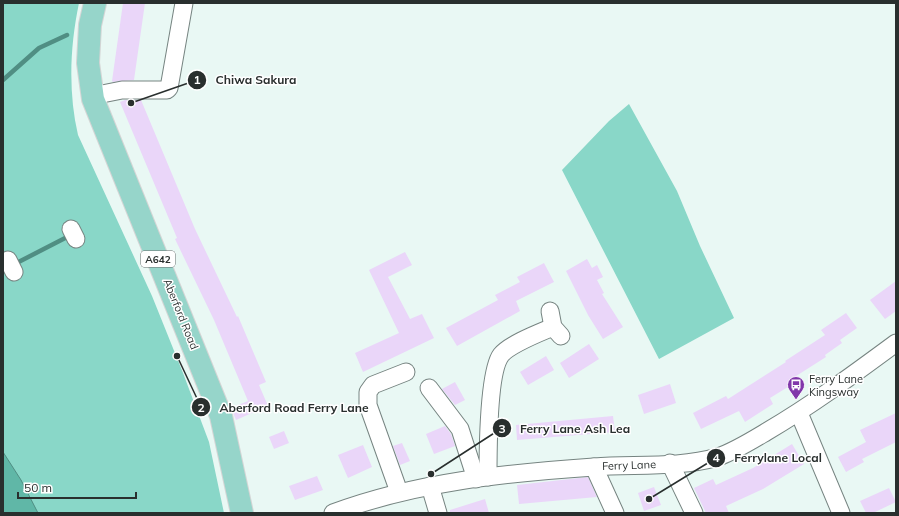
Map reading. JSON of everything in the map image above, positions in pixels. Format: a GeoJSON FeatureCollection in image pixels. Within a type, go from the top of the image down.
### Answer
{"type":"FeatureCollection","features":[{"type":"Feature","properties":{"kind":"main road","name":"Aberford Road"},"geometry":{"type":"LineString","coordinates":[[95,3],[90,25],[88,63],[93,99],[221,416],[242,513]]}},
{"type":"Feature","properties":{"kind":"street"},"geometry":{"type":"LineString","coordinates":[[102,94],[122,90],[167,90],[169,88],[184,3]]}},
{"type":"Feature","properties":{"kind":"street"},"geometry":{"type":"LineString","coordinates":[[482,478],[498,362],[507,350],[555,325]]}},
{"type":"Feature","properties":{"kind":"street","name":"Ferry Lane"},"geometry":{"type":"LineString","coordinates":[[333,513],[399,492],[482,478],[594,467],[670,463],[718,456],[738,448],[798,413],[896,343]]}},
{"type":"Feature","properties":{"kind":"street"},"geometry":{"type":"LineString","coordinates":[[399,492],[368,405],[368,392],[373,385],[406,372]]}},
{"type":"Feature","properties":{"kind":"street"},"geometry":{"type":"LineString","coordinates":[[429,388],[460,429],[482,478]]}},
{"type":"Feature","properties":{"kind":"street"},"geometry":{"type":"LineString","coordinates":[[798,413],[841,513]]}},
{"type":"Feature","properties":{"kind":"street"},"geometry":{"type":"LineString","coordinates":[[670,463],[694,513]]}},
{"type":"Feature","properties":{"kind":"street"},"geometry":{"type":"LineString","coordinates":[[594,467],[615,513]]}},
{"type":"Feature","properties":{"kind":"street"},"geometry":{"type":"LineString","coordinates":[[430,486],[438,513]]}},
{"type":"Feature","properties":{"kind":"shaded area"},"geometry":{"type":"Polygon","coordinates":[[[3,3],[79,3],[71,69],[73,102],[78,135],[152,296],[183,373],[209,442],[224,513],[3,513],[3,3]]]}},
{"type":"Feature","properties":{"kind":"shaded area"},"geometry":{"type":"Polygon","coordinates":[[[629,104],[677,191],[700,246],[734,318],[659,359],[562,170],[609,121],[629,104]]]}},
{"type":"Feature","properties":{"kind":"shaded area"},"geometry":{"type":"Polygon","coordinates":[[[3,452],[21,480],[38,513],[3,513],[3,452]]]}},
{"type":"Feature","properties":{"kind":"building"},"geometry":{"type":"Polygon","coordinates":[[[123,3],[145,3],[134,80],[113,82],[112,81],[123,3]]]}},
{"type":"Feature","properties":{"kind":"building"},"geometry":{"type":"Polygon","coordinates":[[[125,100],[141,100],[195,229],[237,317],[238,316],[266,382],[259,385],[268,406],[236,420],[231,408],[248,401],[214,320],[175,239],[177,238],[120,102],[125,100]]]}},
{"type":"Feature","properties":{"kind":"building"},"geometry":{"type":"Polygon","coordinates":[[[405,252],[412,265],[388,277],[410,319],[422,314],[434,338],[363,372],[355,353],[399,333],[369,270],[405,252]]]}},
{"type":"Feature","properties":{"kind":"building"},"geometry":{"type":"Polygon","coordinates":[[[587,259],[592,268],[597,265],[603,277],[597,280],[604,293],[602,294],[623,327],[603,339],[588,315],[566,271],[587,259]]]}},
{"type":"Feature","properties":{"kind":"building"},"geometry":{"type":"Polygon","coordinates":[[[544,263],[554,282],[516,301],[520,311],[457,346],[446,328],[498,300],[495,295],[520,282],[517,277],[544,263]]]}},
{"type":"Feature","properties":{"kind":"building"},"geometry":{"type":"Polygon","coordinates":[[[896,281],[896,311],[885,319],[870,300],[896,281]]]}},
{"type":"Feature","properties":{"kind":"building"},"geometry":{"type":"Polygon","coordinates":[[[846,313],[857,328],[840,340],[842,343],[825,355],[826,357],[793,378],[796,382],[770,398],[773,404],[745,422],[739,411],[701,429],[693,413],[726,396],[728,399],[786,362],[785,361],[825,335],[821,330],[846,313]]]}},
{"type":"Feature","properties":{"kind":"building"},"geometry":{"type":"Polygon","coordinates":[[[589,344],[599,359],[569,378],[560,363],[589,344]]]}},
{"type":"Feature","properties":{"kind":"building"},"geometry":{"type":"Polygon","coordinates":[[[546,356],[554,370],[528,385],[520,372],[546,356]]]}},
{"type":"Feature","properties":{"kind":"building"},"geometry":{"type":"Polygon","coordinates":[[[455,382],[465,400],[455,405],[442,389],[455,382]]]}},
{"type":"Feature","properties":{"kind":"building"},"geometry":{"type":"Polygon","coordinates":[[[670,384],[676,403],[644,414],[638,395],[670,384]]]}},
{"type":"Feature","properties":{"kind":"building"},"geometry":{"type":"Polygon","coordinates":[[[896,413],[896,442],[862,459],[864,462],[846,472],[838,457],[866,442],[860,430],[896,413]]]}},
{"type":"Feature","properties":{"kind":"building"},"geometry":{"type":"Polygon","coordinates":[[[613,416],[615,432],[517,440],[516,425],[613,416]]]}},
{"type":"Feature","properties":{"kind":"building"},"geometry":{"type":"Polygon","coordinates":[[[445,426],[451,434],[455,446],[434,454],[426,434],[445,426]]]}},
{"type":"Feature","properties":{"kind":"building"},"geometry":{"type":"Polygon","coordinates":[[[284,431],[289,443],[274,449],[269,437],[284,431]]]}},
{"type":"Feature","properties":{"kind":"building"},"geometry":{"type":"Polygon","coordinates":[[[402,443],[410,461],[400,465],[393,446],[402,443]]]}},
{"type":"Feature","properties":{"kind":"building"},"geometry":{"type":"Polygon","coordinates":[[[792,444],[804,464],[763,489],[726,506],[729,513],[706,513],[694,488],[713,479],[716,485],[753,468],[792,444]]]}},
{"type":"Feature","properties":{"kind":"building"},"geometry":{"type":"Polygon","coordinates":[[[363,445],[372,467],[348,478],[338,455],[363,445]]]}},
{"type":"Feature","properties":{"kind":"building"},"geometry":{"type":"Polygon","coordinates":[[[317,476],[323,490],[295,500],[289,486],[317,476]]]}},
{"type":"Feature","properties":{"kind":"building"},"geometry":{"type":"Polygon","coordinates":[[[588,477],[597,497],[519,504],[517,485],[588,477]]]}},
{"type":"Feature","properties":{"kind":"building"},"geometry":{"type":"Polygon","coordinates":[[[654,487],[661,505],[644,511],[638,493],[654,487]]]}},
{"type":"Feature","properties":{"kind":"building"},"geometry":{"type":"Polygon","coordinates":[[[889,488],[896,502],[873,513],[866,513],[860,501],[889,488]]]}},
{"type":"Feature","properties":{"kind":"building"},"geometry":{"type":"Polygon","coordinates":[[[485,499],[489,513],[450,513],[450,510],[485,499]]]}},
{"type":"Feature","properties":{"kind":"waterway"},"geometry":{"type":"LineString","coordinates":[[3,80],[39,48],[67,35]]}},
{"type":"Feature","properties":{"kind":"waterway"},"geometry":{"type":"LineString","coordinates":[[3,270],[71,235]]}},
{"type":"Feature","properties":{"kind":"place","name":"Chiwa Sakura"},"geometry":{"type":"Point","coordinates":[131,103]}},
{"type":"Feature","properties":{"kind":"place","name":"Aberford Road Ferry Lane"},"geometry":{"type":"Point","coordinates":[177,356]}},
{"type":"Feature","properties":{"kind":"place","name":"Ferry Lane Kingsway"},"geometry":{"type":"Point","coordinates":[796,400]}},
{"type":"Feature","properties":{"kind":"place","name":"Ferry Lane Ash Lea"},"geometry":{"type":"Point","coordinates":[431,474]}},
{"type":"Feature","properties":{"kind":"place","name":"Ferrylane Local"},"geometry":{"type":"Point","coordinates":[649,499]}}]}
